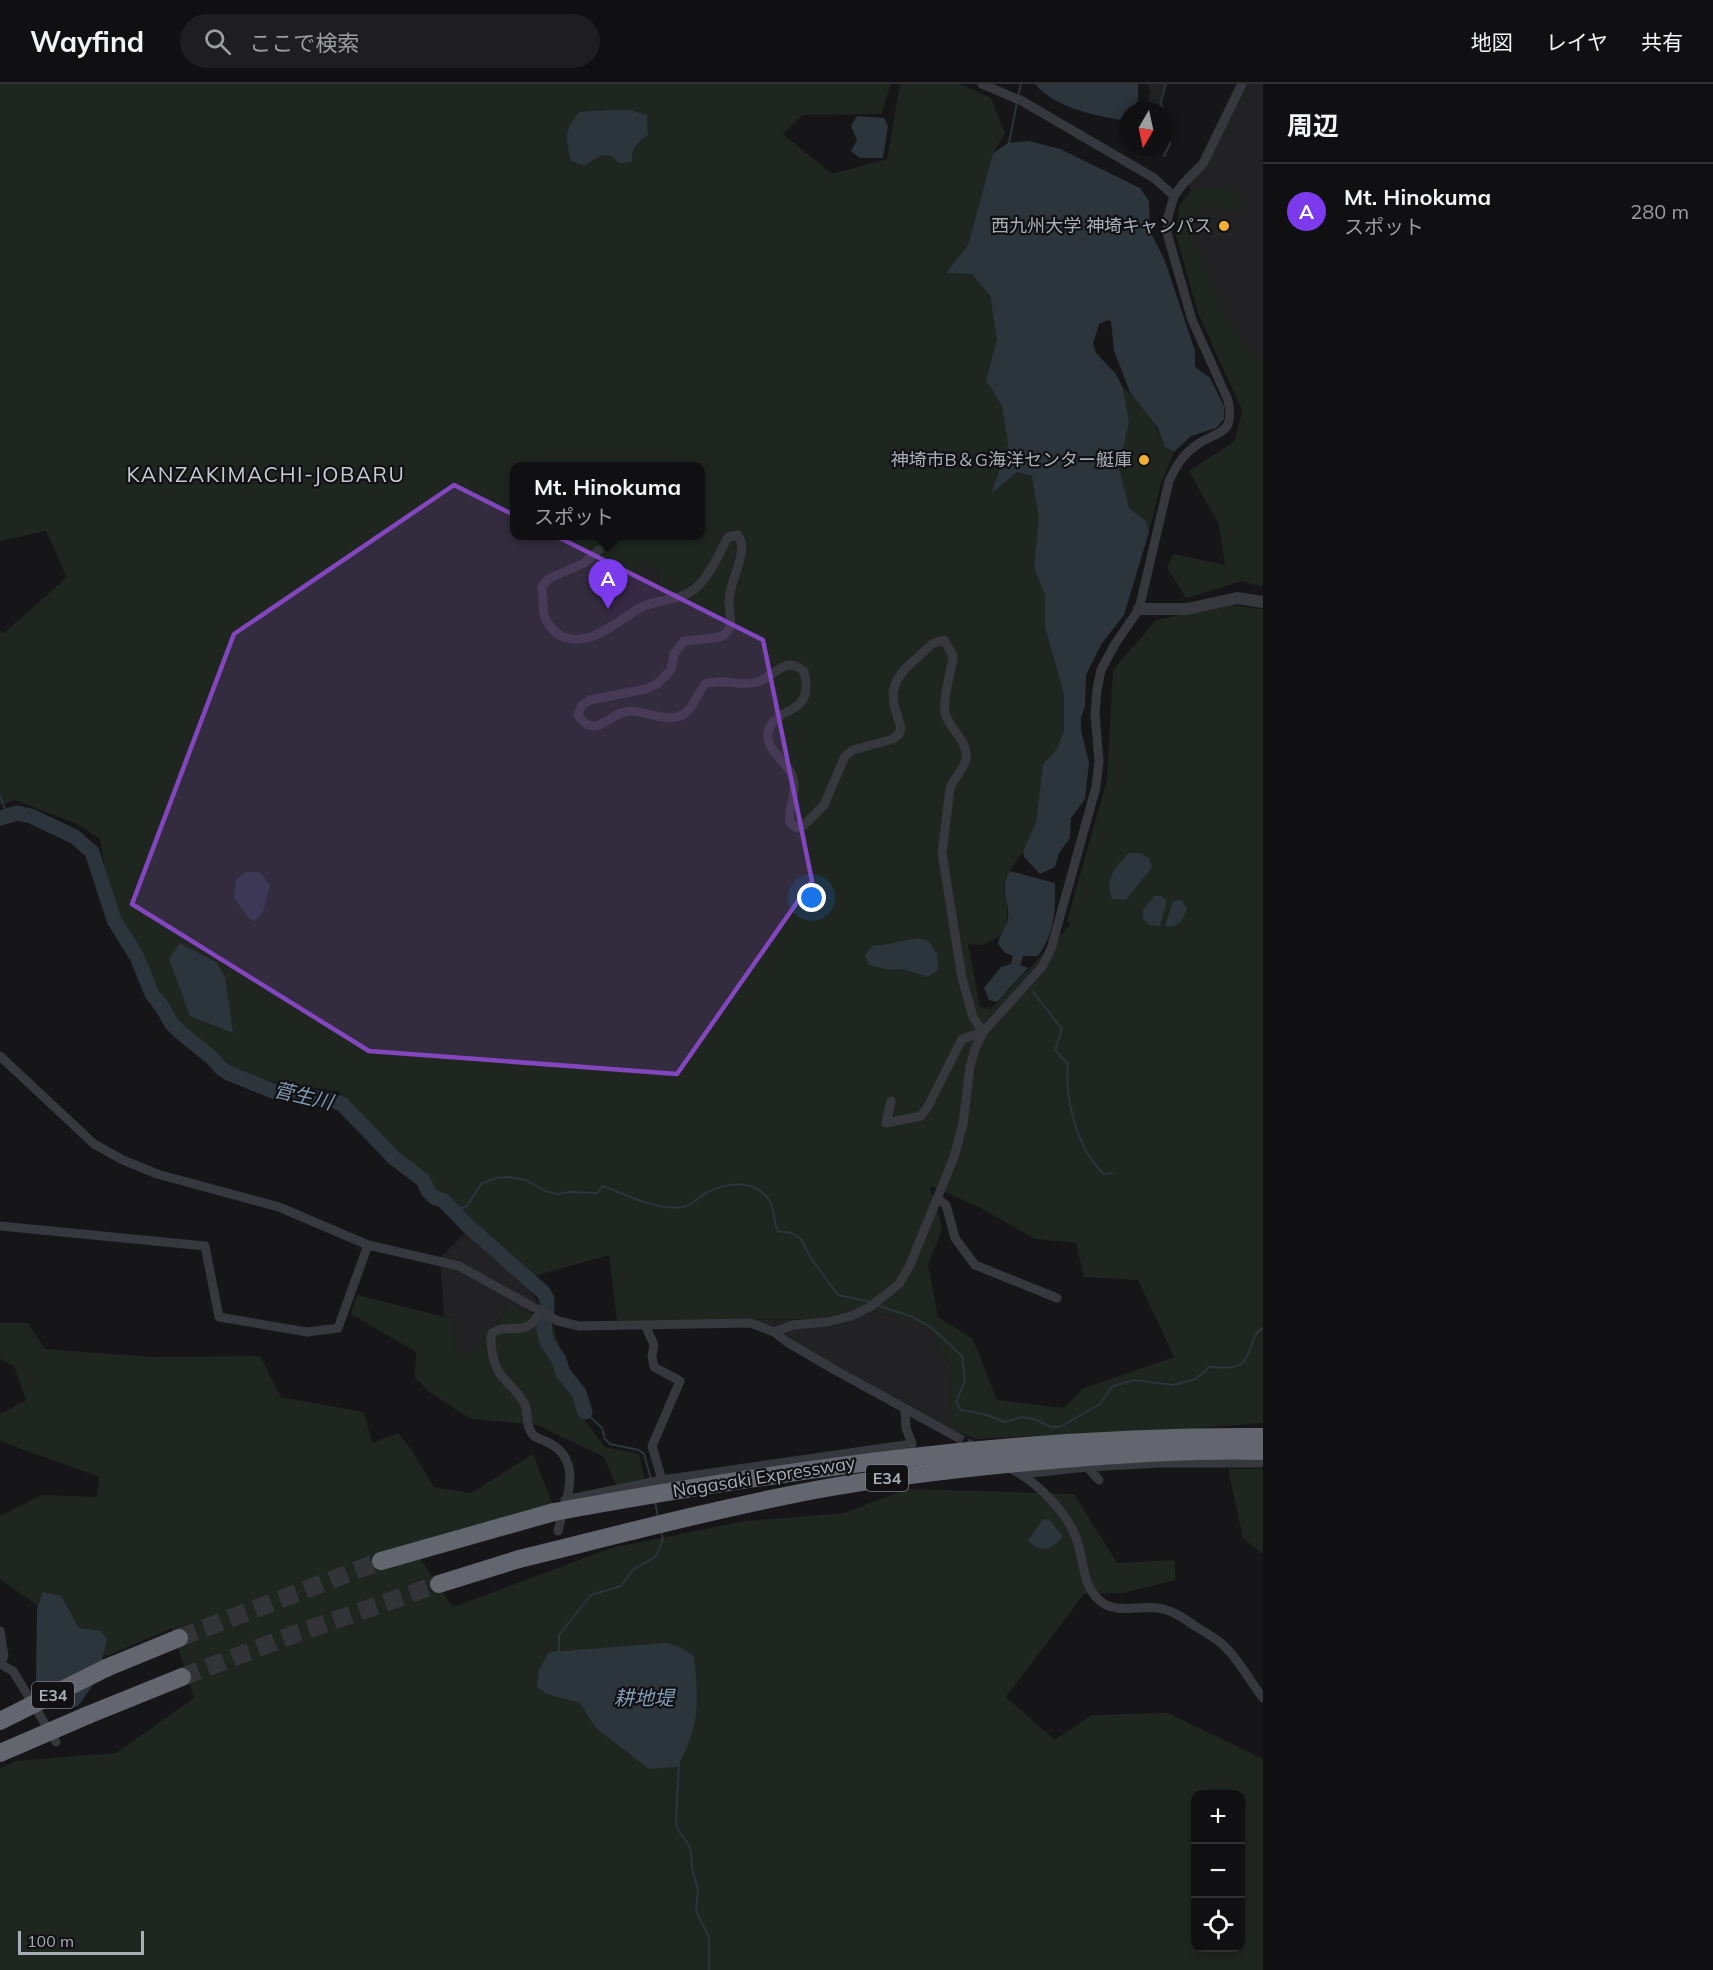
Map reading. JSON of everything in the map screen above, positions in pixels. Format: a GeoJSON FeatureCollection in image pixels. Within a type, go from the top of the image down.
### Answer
{"type":"FeatureCollection","features":[{"type":"Feature","properties":{"kind":"highway","name":"Nagasaki Expressway"},"geometry":{"type":"LineString","coordinates":[[381,1561],[560,1506],[814,1468],[906,1457],[1120,1440],[1263,1437]]}},
{"type":"Feature","properties":{"kind":"highway","name":"Nagasaki Expressway"},"geometry":{"type":"LineString","coordinates":[[439,1584],[519,1559],[681,1519],[815,1490],[918,1474],[1121,1454],[1263,1451]]}},
{"type":"Feature","properties":{"kind":"highway","name":"E34"},"geometry":{"type":"LineString","coordinates":[[0,1721],[106,1668],[179,1638]]}},
{"type":"Feature","properties":{"kind":"highway","name":"E34"},"geometry":{"type":"LineString","coordinates":[[0,1753],[183,1677]]}},
{"type":"Feature","properties":{"kind":"street"},"geometry":{"type":"LineString","coordinates":[[982,84],[1018,99],[1154,178],[1174,196]]}},
{"type":"Feature","properties":{"kind":"street"},"geometry":{"type":"LineString","coordinates":[[774,1332],[793,1324],[827,1322],[851,1316],[870,1308],[899,1284],[910,1265],[938,1199],[959,1142],[970,1066],[983,1032],[1041,967],[1051,949],[1096,787],[1099,761],[1095,714],[1101,670],[1115,644],[1139,609],[1168,481],[1178,462],[1198,444],[1221,434],[1229,422],[1228,400],[1192,320],[1167,233],[1168,217],[1174,196],[1203,164],[1242,84]]}},
{"type":"Feature","properties":{"kind":"street"},"geometry":{"type":"LineString","coordinates":[[599,550],[584,563],[548,579],[542,587],[545,617],[555,633],[572,640],[590,637],[618,623],[642,607],[681,598],[697,587],[728,537],[738,535],[743,542],[729,594],[728,631],[722,637],[714,639],[684,641],[674,654],[671,670],[657,684],[646,689],[590,700],[582,705],[578,714],[582,721],[590,726],[600,725],[616,714],[628,711],[672,718],[682,716],[690,710],[705,684],[716,680],[730,684],[756,682],[786,664],[796,664],[804,671],[807,683],[804,698],[799,705],[773,722],[768,730],[768,741],[791,773],[795,785],[789,816],[790,824],[796,828],[804,825],[824,805],[845,756],[854,750],[893,739],[899,734],[900,728],[894,699],[897,680],[905,669],[932,644],[944,640],[953,656],[945,698],[946,715],[964,744],[966,754],[965,762],[950,788],[942,853],[962,978],[973,1017],[983,1032]]}},
{"type":"Feature","properties":{"kind":"street"},"geometry":{"type":"LineString","coordinates":[[1139,609],[1187,609],[1238,598],[1263,602]]}},
{"type":"Feature","properties":{"kind":"street"},"geometry":{"type":"LineString","coordinates":[[891,1101],[886,1123],[921,1116],[962,1039],[983,1032]]}},
{"type":"Feature","properties":{"kind":"street"},"geometry":{"type":"LineString","coordinates":[[0,1056],[94,1144],[123,1160],[157,1174],[279,1208],[368,1245],[459,1266],[558,1321],[579,1326],[751,1323],[774,1332],[787,1342],[955,1437]]}},
{"type":"Feature","properties":{"kind":"street"},"geometry":{"type":"LineString","coordinates":[[938,1199],[946,1205],[955,1238],[975,1265],[1057,1298]]}},
{"type":"Feature","properties":{"kind":"street"},"geometry":{"type":"LineString","coordinates":[[0,1226],[206,1246],[219,1317],[307,1332],[338,1328],[368,1245]]}},
{"type":"Feature","properties":{"kind":"street"},"geometry":{"type":"LineString","coordinates":[[540,1312],[535,1323],[527,1328],[496,1330],[492,1333],[490,1340],[496,1369],[523,1402],[528,1412],[527,1422],[531,1433],[556,1447],[564,1456],[569,1467],[570,1481],[560,1506],[558,1531]]}},
{"type":"Feature","properties":{"kind":"street"},"geometry":{"type":"LineString","coordinates":[[645,1325],[654,1345],[652,1356],[654,1367],[680,1381],[652,1446],[662,1480]]}},
{"type":"Feature","properties":{"kind":"street"},"geometry":{"type":"LineString","coordinates":[[560,1506],[662,1480],[912,1444],[906,1428],[905,1410]]}},
{"type":"Feature","properties":{"kind":"street"},"geometry":{"type":"LineString","coordinates":[[1263,1463],[1162,1463],[1018,1472],[1054,1502],[1075,1535],[1088,1585],[1096,1598],[1105,1605],[1123,1610],[1146,1607],[1175,1613],[1222,1644],[1263,1698]]}},
{"type":"Feature","properties":{"kind":"street"},"geometry":{"type":"LineString","coordinates":[[1088,1467],[1099,1480]]}},
{"type":"Feature","properties":{"kind":"street"},"geometry":{"type":"LineString","coordinates":[[0,1631],[4,1656],[0,1664],[13,1671],[56,1742]]}},
{"type":"Feature","properties":{"kind":"highlighted area"},"geometry":{"type":"Polygon","coordinates":[[[454,485],[763,640],[812,881],[677,1074],[369,1051],[132,904],[234,634],[454,485]]]}},
{"type":"Feature","properties":{"kind":"shaded area"},"geometry":{"type":"Polygon","coordinates":[[[0,84],[891,84],[881,114],[803,115],[783,134],[832,174],[887,159],[900,84],[960,84],[991,98],[1005,134],[993,153],[968,245],[947,273],[972,274],[990,296],[997,339],[986,380],[1002,406],[1008,444],[991,493],[1017,472],[1032,476],[1040,518],[1034,568],[1045,595],[1045,627],[1064,695],[1064,730],[1057,749],[1043,764],[1036,822],[1023,851],[1005,879],[1003,889],[1008,902],[1006,927],[999,937],[982,945],[968,944],[980,1007],[991,1009],[1071,924],[1067,921],[1107,780],[1113,670],[1156,620],[1229,605],[1263,609],[1263,1423],[976,1439],[951,1429],[952,1368],[927,1327],[860,1307],[823,1319],[617,1321],[609,1255],[534,1276],[403,1158],[338,1091],[276,1083],[233,1069],[176,1021],[110,899],[100,839],[77,824],[15,800],[0,805],[0,631],[4,633],[67,577],[46,531],[0,541],[0,84]],[[631,110],[578,112],[571,161],[584,166],[602,155],[631,153],[638,142],[648,136],[647,115],[631,110]],[[644,563],[598,594],[609,622],[656,597],[660,573],[644,563]],[[931,1186],[942,1230],[928,1265],[938,1317],[973,1339],[997,1400],[1064,1408],[1082,1389],[1174,1357],[1138,1280],[1084,1277],[1076,1243],[1035,1239],[977,1206],[931,1186]]]}},
{"type":"Feature","properties":{"kind":"shaded area"},"geometry":{"type":"Polygon","coordinates":[[[1148,84],[1166,84],[1161,102],[1147,102],[1150,93],[1148,84]]]}},
{"type":"Feature","properties":{"kind":"shaded area","name":"西九州大学 神埼キャンパス"},"geometry":{"type":"Polygon","coordinates":[[[1236,84],[1263,84],[1263,379],[1227,349],[1185,243],[1193,195],[1184,175],[1199,160],[1236,84]]]}},
{"type":"Feature","properties":{"kind":"shaded area"},"geometry":{"type":"Polygon","coordinates":[[[1230,187],[1244,195],[1243,211],[1202,208],[1194,220],[1194,242],[1236,337],[1263,361],[1263,587],[1242,581],[1186,598],[1167,568],[1174,554],[1225,565],[1219,524],[1189,471],[1235,441],[1242,410],[1198,313],[1176,235],[1179,206],[1192,189],[1230,187]]]}},
{"type":"Feature","properties":{"kind":"shaded area"},"geometry":{"type":"Polygon","coordinates":[[[1123,388],[1148,414],[1165,447],[1174,452],[1161,483],[1149,532],[1146,521],[1129,508],[1119,467],[1129,422],[1123,388]]]}},
{"type":"Feature","properties":{"kind":"shaded area"},"geometry":{"type":"Polygon","coordinates":[[[644,562],[660,573],[656,597],[609,622],[598,594],[644,562]]]}},
{"type":"Feature","properties":{"kind":"shaded area"},"geometry":{"type":"Polygon","coordinates":[[[468,1230],[522,1280],[538,1302],[531,1313],[511,1304],[473,1353],[456,1352],[454,1319],[444,1316],[440,1258],[468,1230]]]}},
{"type":"Feature","properties":{"kind":"shaded area"},"geometry":{"type":"Polygon","coordinates":[[[357,1295],[454,1319],[456,1352],[473,1353],[511,1304],[552,1323],[579,1413],[605,1447],[639,1454],[645,1482],[616,1485],[604,1457],[537,1425],[471,1419],[429,1392],[415,1377],[416,1352],[351,1314],[357,1295]]]}},
{"type":"Feature","properties":{"kind":"shaded area"},"geometry":{"type":"Polygon","coordinates":[[[860,1307],[927,1327],[952,1368],[951,1429],[907,1408],[754,1320],[823,1319],[860,1307]]]}},
{"type":"Feature","properties":{"kind":"shaded area"},"geometry":{"type":"Polygon","coordinates":[[[0,1323],[28,1323],[45,1349],[153,1357],[260,1356],[281,1397],[364,1412],[372,1443],[398,1433],[411,1449],[434,1487],[471,1493],[533,1454],[553,1505],[410,1544],[453,1607],[611,1548],[745,1521],[844,1513],[907,1489],[1074,1494],[1117,1563],[1175,1560],[1175,1580],[1122,1593],[1084,1594],[1006,1697],[1055,1740],[1092,1715],[1168,1713],[1263,1759],[1263,1970],[0,1970],[0,1768],[16,1761],[116,1753],[194,1698],[172,1628],[107,1656],[0,1579],[0,1516],[42,1495],[97,1497],[99,1477],[0,1441],[0,1414],[26,1400],[14,1366],[0,1359],[0,1323]]]}},
{"type":"Feature","properties":{"kind":"shaded area"},"geometry":{"type":"Polygon","coordinates":[[[1228,1469],[1263,1469],[1263,1554],[1243,1538],[1228,1469]]]}},
{"type":"Feature","properties":{"kind":"water"},"geometry":{"type":"Polygon","coordinates":[[[1035,84],[1138,84],[1138,101],[1119,102],[1119,120],[1074,109],[1043,92],[1035,84]]]}},
{"type":"Feature","properties":{"kind":"water"},"geometry":{"type":"Polygon","coordinates":[[[631,110],[647,115],[648,136],[635,146],[632,162],[619,163],[611,156],[602,155],[584,166],[571,161],[567,135],[574,119],[579,112],[631,110]]]}},
{"type":"Feature","properties":{"kind":"water"},"geometry":{"type":"Polygon","coordinates":[[[857,116],[884,118],[888,126],[883,158],[860,158],[851,151],[857,140],[851,126],[857,116]]]}},
{"type":"Feature","properties":{"kind":"water"},"geometry":{"type":"Polygon","coordinates":[[[1029,141],[1060,149],[1140,188],[1149,201],[1150,231],[1165,261],[1195,351],[1195,367],[1210,378],[1224,406],[1224,419],[1216,428],[1191,436],[1174,452],[1165,447],[1158,428],[1130,392],[1114,351],[1111,321],[1099,324],[1093,344],[1096,353],[1116,374],[1123,388],[1129,422],[1119,467],[1129,508],[1146,521],[1149,532],[1124,615],[1102,643],[1086,675],[1085,707],[1081,717],[1081,730],[1089,763],[1085,799],[1071,818],[1070,838],[1059,853],[1055,867],[1040,874],[1024,857],[1023,851],[1036,822],[1043,764],[1057,749],[1064,730],[1064,695],[1045,627],[1045,595],[1034,568],[1039,518],[1032,476],[1017,472],[991,494],[1008,444],[1002,406],[986,380],[997,339],[990,296],[972,274],[946,273],[968,245],[993,153],[1008,143],[1029,141]]]}},
{"type":"Feature","properties":{"kind":"water"},"geometry":{"type":"Polygon","coordinates":[[[1129,853],[1139,853],[1149,858],[1152,867],[1126,900],[1112,899],[1110,879],[1115,868],[1129,853]]]}},
{"type":"Feature","properties":{"kind":"water"},"geometry":{"type":"Polygon","coordinates":[[[1010,871],[1055,883],[1055,902],[1051,931],[1043,948],[1038,956],[1023,956],[1020,965],[1028,968],[997,1002],[989,1000],[984,988],[1001,967],[1011,964],[1013,956],[1005,953],[998,944],[1008,918],[1005,883],[1010,871]]]}},
{"type":"Feature","properties":{"kind":"water"},"geometry":{"type":"Polygon","coordinates":[[[246,872],[259,872],[270,885],[263,912],[255,921],[249,919],[234,897],[236,879],[246,872]]]}},
{"type":"Feature","properties":{"kind":"water"},"geometry":{"type":"Polygon","coordinates":[[[1154,896],[1161,896],[1167,901],[1160,926],[1150,925],[1143,919],[1143,910],[1154,896]]]}},
{"type":"Feature","properties":{"kind":"water"},"geometry":{"type":"Polygon","coordinates":[[[1181,900],[1187,908],[1182,919],[1174,926],[1165,926],[1173,901],[1181,900]]]}},
{"type":"Feature","properties":{"kind":"water"},"geometry":{"type":"Polygon","coordinates":[[[919,938],[929,941],[937,954],[938,970],[927,977],[903,969],[889,970],[869,965],[865,955],[872,946],[919,938]]]}},
{"type":"Feature","properties":{"kind":"water"},"geometry":{"type":"Polygon","coordinates":[[[180,943],[216,962],[225,977],[233,1033],[190,1016],[169,959],[180,943]]]}},
{"type":"Feature","properties":{"kind":"water"},"geometry":{"type":"Polygon","coordinates":[[[1049,1519],[1063,1537],[1047,1549],[1039,1548],[1028,1541],[1042,1520],[1049,1519]]]}},
{"type":"Feature","properties":{"kind":"water"},"geometry":{"type":"Polygon","coordinates":[[[43,1592],[61,1596],[79,1628],[101,1631],[107,1639],[98,1678],[78,1706],[60,1709],[36,1680],[37,1609],[43,1592]]]}},
{"type":"Feature","properties":{"kind":"water","name":"耕地堤"},"geometry":{"type":"Polygon","coordinates":[[[666,1643],[680,1647],[694,1656],[696,1672],[697,1700],[694,1726],[685,1753],[677,1767],[649,1769],[596,1728],[580,1703],[547,1694],[537,1687],[539,1670],[549,1652],[666,1643]]]}},
{"type":"Feature","properties":{"kind":"waterway"},"geometry":{"type":"LineString","coordinates":[[1018,96],[1021,84]]}},
{"type":"Feature","properties":{"kind":"waterway"},"geometry":{"type":"LineString","coordinates":[[1161,102],[1166,84]]}},
{"type":"Feature","properties":{"kind":"waterway"},"geometry":{"type":"LineString","coordinates":[[1009,143],[1017,102]]}},
{"type":"Feature","properties":{"kind":"waterway"},"geometry":{"type":"LineString","coordinates":[[0,795],[7,815]]}},
{"type":"Feature","properties":{"kind":"waterway","name":"菅生川"},"geometry":{"type":"LineString","coordinates":[[0,818],[17,813],[31,816],[75,837],[92,852],[114,920],[137,957],[152,994],[171,1023],[221,1068],[278,1093],[332,1100],[342,1104],[394,1158],[423,1180],[434,1197],[444,1201],[467,1225],[543,1292],[547,1299],[544,1329],[547,1342],[559,1360],[563,1373],[579,1393],[585,1412]]}},
{"type":"Feature","properties":{"kind":"waterway"},"geometry":{"type":"LineString","coordinates":[[1033,992],[1062,1029],[1055,1050],[1068,1064],[1069,1096],[1080,1137],[1088,1154],[1103,1174],[1112,1173]]}},
{"type":"Feature","properties":{"kind":"waterway"},"geometry":{"type":"LineString","coordinates":[[454,1211],[467,1206],[481,1184],[496,1178],[510,1177],[526,1180],[545,1191],[557,1194],[597,1193],[603,1186],[642,1201],[673,1208],[687,1206],[706,1193],[722,1186],[740,1184],[756,1188],[763,1193],[772,1207],[778,1231],[792,1233],[801,1239],[810,1257],[838,1295],[871,1302]]}},
{"type":"Feature","properties":{"kind":"waterway"},"geometry":{"type":"LineString","coordinates":[[879,1306],[913,1317],[932,1328],[962,1356],[965,1381],[956,1402],[961,1410],[984,1414],[1005,1422],[1022,1417],[1034,1419],[1051,1427],[1060,1427],[1100,1404],[1113,1386],[1135,1380],[1173,1385],[1196,1379],[1209,1367],[1239,1365],[1247,1357],[1255,1336],[1263,1328]]}},
{"type":"Feature","properties":{"kind":"waterway"},"geometry":{"type":"LineString","coordinates":[[585,1412],[602,1428],[605,1439],[610,1444],[639,1450],[644,1454],[651,1479]]}},
{"type":"Feature","properties":{"kind":"waterway"},"geometry":{"type":"LineString","coordinates":[[655,1502],[658,1517]]}},
{"type":"Feature","properties":{"kind":"waterway"},"geometry":{"type":"LineString","coordinates":[[559,1652],[559,1635],[591,1595],[621,1586],[634,1569],[655,1557],[663,1539],[661,1532]]}},
{"type":"Feature","properties":{"kind":"waterway"},"geometry":{"type":"LineString","coordinates":[[679,1762],[676,1819],[678,1830],[689,1845],[691,1852],[692,1868],[698,1890],[696,1911],[709,1937],[709,1970]]}},
{"type":"Feature","properties":{"kind":"tunnel"},"geometry":{"type":"LineString","coordinates":[[955,1436],[977,1448]]}},
{"type":"Feature","properties":{"kind":"tunnel"},"geometry":{"type":"LineString","coordinates":[[179,1638],[381,1561]]}},
{"type":"Feature","properties":{"kind":"tunnel"},"geometry":{"type":"LineString","coordinates":[[182,1677],[298,1633],[439,1584]]}},
{"type":"Feature","properties":{"kind":"place","name":"西九州大学 神埼キャンパス"},"geometry":{"type":"Point","coordinates":[1224,226]}},
{"type":"Feature","properties":{"kind":"place","name":"神埼市B＆G海洋センター艇庫"},"geometry":{"type":"Point","coordinates":[1144,460]}},
{"type":"Feature","properties":{"kind":"place","name":"Mt. Hinokuma"},"geometry":{"type":"Point","coordinates":[608,609]}},
{"type":"Feature","properties":{"kind":"district","name":"KANZAKIMACHI-JOBARU"},"geometry":{"type":"Point","coordinates":[266,475]}}]}
